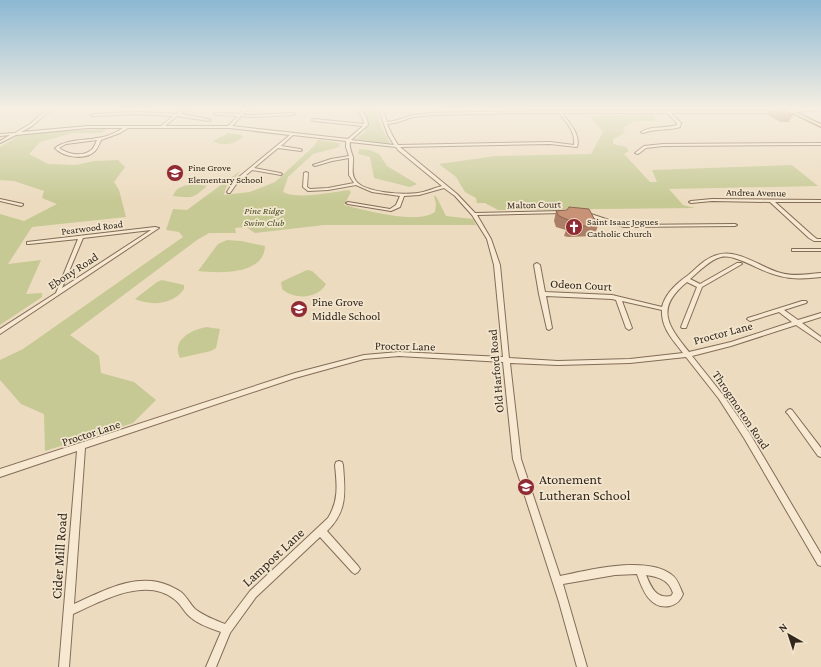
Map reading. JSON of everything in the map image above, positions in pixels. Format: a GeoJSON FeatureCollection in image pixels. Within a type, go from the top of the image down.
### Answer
{"type":"FeatureCollection","features":[{"type":"Feature","properties":{"kind":"street"},"geometry":{"type":"LineString","coordinates":[[98,139],[64,143],[57,148],[59,151],[70,154],[87,155],[93,151],[99,139]]}},
{"type":"Feature","properties":{"kind":"street"},"geometry":{"type":"LineString","coordinates":[[229,192],[235,182],[287,139]]}},
{"type":"Feature","properties":{"kind":"street"},"geometry":{"type":"LineString","coordinates":[[333,139],[397,146],[550,143],[576,146],[576,139]]}},
{"type":"Feature","properties":{"kind":"street","name":"Old Harford Road"},"geometry":{"type":"LineString","coordinates":[[393,139],[397,146],[412,161],[461,199],[474,214],[486,232],[496,256],[517,459],[557,581],[582,667]]}},
{"type":"Feature","properties":{"kind":"street"},"geometry":{"type":"LineString","coordinates":[[348,141],[347,146],[351,157],[352,177],[356,184]]}},
{"type":"Feature","properties":{"kind":"street"},"geometry":{"type":"LineString","coordinates":[[638,153],[645,147],[663,145],[821,144]]}},
{"type":"Feature","properties":{"kind":"street"},"geometry":{"type":"LineString","coordinates":[[279,147],[300,150]]}},
{"type":"Feature","properties":{"kind":"street"},"geometry":{"type":"LineString","coordinates":[[315,165],[331,160],[351,157]]}},
{"type":"Feature","properties":{"kind":"street"},"geometry":{"type":"LineString","coordinates":[[252,169],[280,174]]}},
{"type":"Feature","properties":{"kind":"street"},"geometry":{"type":"LineString","coordinates":[[306,173],[305,187],[309,190],[328,189],[356,184],[376,191],[402,195],[419,194],[445,186]]}},
{"type":"Feature","properties":{"kind":"street"},"geometry":{"type":"LineString","coordinates":[[348,203],[391,210],[398,206],[402,195]]}},
{"type":"Feature","properties":{"kind":"street"},"geometry":{"type":"LineString","coordinates":[[0,200],[21,204]]}},
{"type":"Feature","properties":{"kind":"street","name":"Andrea Avenue"},"geometry":{"type":"LineString","coordinates":[[691,202],[712,200],[821,201]]}},
{"type":"Feature","properties":{"kind":"street"},"geometry":{"type":"LineString","coordinates":[[772,201],[818,240]]}},
{"type":"Feature","properties":{"kind":"street","name":"Malton Court"},"geometry":{"type":"LineString","coordinates":[[474,214],[567,212]]}},
{"type":"Feature","properties":{"kind":"street"},"geometry":{"type":"LineString","coordinates":[[580,213],[624,226],[735,224]]}},
{"type":"Feature","properties":{"kind":"street","name":"Pearwood Road"},"geometry":{"type":"LineString","coordinates":[[29,243],[157,228]]}},
{"type":"Feature","properties":{"kind":"street","name":"Ebony Road"},"geometry":{"type":"LineString","coordinates":[[0,332],[58,292],[157,228]]}},
{"type":"Feature","properties":{"kind":"street"},"geometry":{"type":"LineString","coordinates":[[58,292],[81,237]]}},
{"type":"Feature","properties":{"kind":"street"},"geometry":{"type":"LineString","coordinates":[[794,250],[821,250]]}},
{"type":"Feature","properties":{"kind":"street"},"geometry":{"type":"LineString","coordinates":[[664,309],[668,296],[677,285],[714,257],[723,255],[739,258],[786,276],[821,275]]}},
{"type":"Feature","properties":{"kind":"street"},"geometry":{"type":"LineString","coordinates":[[684,327],[700,286],[739,264]]}},
{"type":"Feature","properties":{"kind":"street","name":"Odeon Court"},"geometry":{"type":"LineString","coordinates":[[537,265],[549,328]]}},
{"type":"Feature","properties":{"kind":"street"},"geometry":{"type":"LineString","coordinates":[[686,279],[700,286]]}},
{"type":"Feature","properties":{"kind":"street","name":"Odeon Court"},"geometry":{"type":"LineString","coordinates":[[542,294],[618,298],[664,309]]}},
{"type":"Feature","properties":{"kind":"street","name":"Odeon Court"},"geometry":{"type":"LineString","coordinates":[[618,298],[629,328]]}},
{"type":"Feature","properties":{"kind":"street"},"geometry":{"type":"LineString","coordinates":[[750,319],[804,302]]}},
{"type":"Feature","properties":{"kind":"street","name":"Throgmorton Road"},"geometry":{"type":"LineString","coordinates":[[664,309],[668,329],[721,397],[821,562]]}},
{"type":"Feature","properties":{"kind":"street"},"geometry":{"type":"LineString","coordinates":[[780,310],[821,340]]}},
{"type":"Feature","properties":{"kind":"street","name":"Proctor Lane"},"geometry":{"type":"LineString","coordinates":[[0,473],[81,448],[295,376],[364,357],[398,354],[558,363],[630,361],[687,354],[731,344],[821,314]]}},
{"type":"Feature","properties":{"kind":"street"},"geometry":{"type":"LineString","coordinates":[[790,412],[821,454]]}},
{"type":"Feature","properties":{"kind":"street","name":"Cider Mill Road"},"geometry":{"type":"LineString","coordinates":[[64,667],[81,448]]}},
{"type":"Feature","properties":{"kind":"street","name":"Lampost Lane"},"geometry":{"type":"LineString","coordinates":[[211,667],[227,630],[253,594],[331,521],[340,504],[342,496],[339,465]]}},
{"type":"Feature","properties":{"kind":"street"},"geometry":{"type":"LineString","coordinates":[[321,531],[355,569]]}},
{"type":"Feature","properties":{"kind":"street"},"geometry":{"type":"LineString","coordinates":[[557,581],[624,570],[640,570]]}},
{"type":"Feature","properties":{"kind":"street"},"geometry":{"type":"LineString","coordinates":[[68,611],[115,591],[146,584],[157,586],[177,594],[197,616],[227,630]]}},
{"type":"Feature","properties":{"kind":"green space"},"geometry":{"type":"Polygon","coordinates":[[[13,139],[51,139],[40,142],[29,154],[48,164],[76,165],[94,161],[118,160],[125,167],[114,182],[119,190],[126,217],[32,227],[8,264],[41,260],[26,294],[42,293],[42,297],[0,325],[0,214],[24,221],[57,204],[42,198],[44,191],[14,181],[0,180],[0,147],[13,139]]]}},
{"type":"Feature","properties":{"kind":"green space"},"geometry":{"type":"Polygon","coordinates":[[[217,139],[239,139],[228,144],[220,144],[213,141],[217,139]]]}},
{"type":"Feature","properties":{"kind":"green space"},"geometry":{"type":"Polygon","coordinates":[[[356,139],[388,139],[390,144],[356,139]]]}},
{"type":"Feature","properties":{"kind":"green space"},"geometry":{"type":"Polygon","coordinates":[[[599,139],[613,139],[613,144],[626,147],[629,151],[624,154],[650,182],[657,182],[652,170],[792,165],[818,186],[669,189],[683,205],[695,208],[498,210],[485,203],[477,203],[476,198],[465,192],[456,177],[439,164],[495,156],[591,154],[599,139]]]}},
{"type":"Feature","properties":{"kind":"green space","name":"Pine Ridge Swim Club"},"geometry":{"type":"Polygon","coordinates":[[[318,140],[340,143],[339,147],[313,154],[288,177],[283,192],[289,194],[306,195],[325,194],[349,190],[351,192],[344,205],[377,213],[404,217],[427,216],[435,212],[436,204],[434,196],[436,196],[446,216],[473,219],[476,225],[324,225],[255,233],[246,227],[235,228],[236,233],[209,233],[197,240],[70,335],[99,356],[101,373],[134,382],[156,400],[133,423],[45,451],[44,414],[21,404],[0,380],[0,360],[23,349],[183,237],[179,232],[166,230],[173,209],[187,210],[240,171],[227,186],[224,195],[250,192],[275,182],[314,146],[318,140]]]}},
{"type":"Feature","properties":{"kind":"green space"},"geometry":{"type":"Polygon","coordinates":[[[359,149],[370,150],[379,154],[387,166],[417,184],[410,187],[374,178],[370,157],[358,154],[359,149]]]}},
{"type":"Feature","properties":{"kind":"green space"},"geometry":{"type":"Polygon","coordinates":[[[195,184],[207,186],[192,197],[173,196],[179,188],[195,184]]]}},
{"type":"Feature","properties":{"kind":"green space"},"geometry":{"type":"Polygon","coordinates":[[[227,240],[265,246],[263,256],[257,263],[249,268],[228,272],[198,271],[218,244],[227,240]]]}},
{"type":"Feature","properties":{"kind":"green space"},"geometry":{"type":"Polygon","coordinates":[[[307,270],[312,271],[326,284],[317,293],[299,296],[287,293],[282,289],[281,282],[307,270]]]}},
{"type":"Feature","properties":{"kind":"green space"},"geometry":{"type":"Polygon","coordinates":[[[162,280],[184,285],[184,289],[174,298],[161,303],[148,303],[135,299],[157,282],[162,280]]]}},
{"type":"Feature","properties":{"kind":"green space"},"geometry":{"type":"Polygon","coordinates":[[[206,327],[220,329],[216,348],[211,351],[180,358],[178,346],[180,341],[189,333],[206,327]]]}},
{"type":"Feature","properties":{"kind":"building"},"geometry":{"type":"Polygon","coordinates":[[[569,207],[589,209],[598,226],[567,225],[571,221],[559,216],[556,211],[567,210],[569,207]]]}},
{"type":"Feature","properties":{"kind":"place","name":"Pine Grove Elementary School"},"geometry":{"type":"Point","coordinates":[175,173]}},
{"type":"Feature","properties":{"kind":"place","name":"Saint Isaac Jogues Catholic Church"},"geometry":{"type":"Point","coordinates":[574,227]}},
{"type":"Feature","properties":{"kind":"place","name":"Pine Grove Middle School"},"geometry":{"type":"Point","coordinates":[299,309]}},
{"type":"Feature","properties":{"kind":"place","name":"Atonement Lutheran School"},"geometry":{"type":"Point","coordinates":[526,487]}}]}
